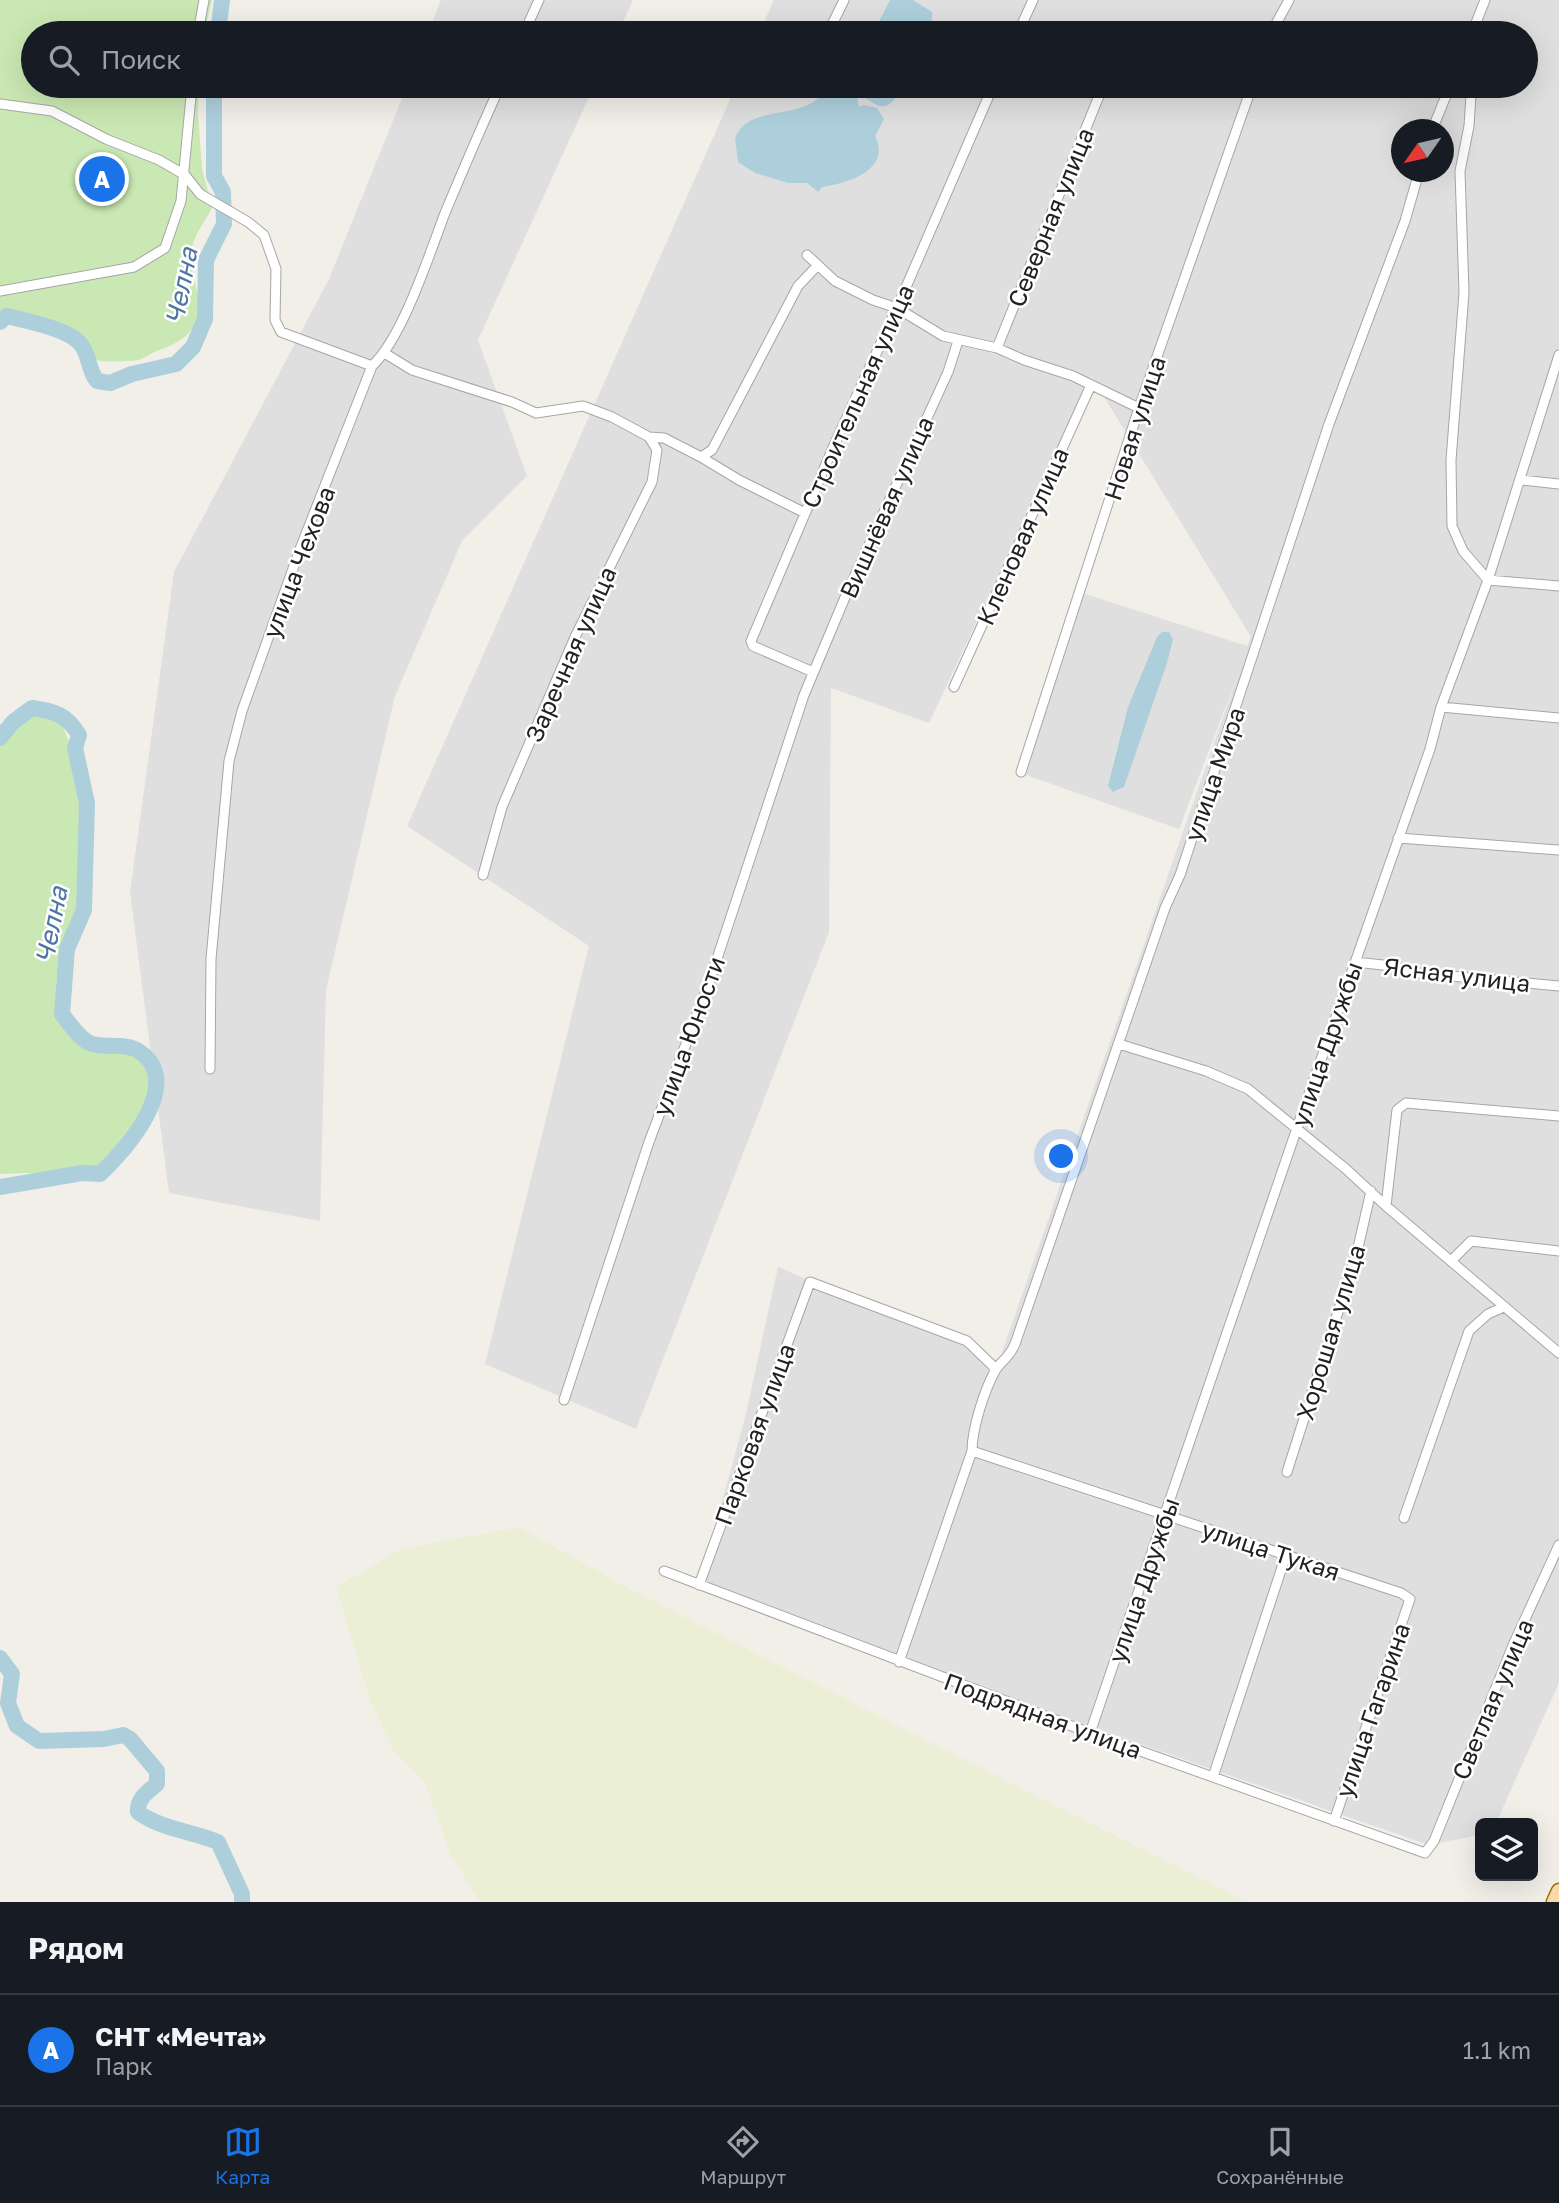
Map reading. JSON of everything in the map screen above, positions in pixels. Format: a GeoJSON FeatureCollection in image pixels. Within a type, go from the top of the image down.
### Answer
{"type":"FeatureCollection","features":[{"type":"Feature","properties":{"kind":"main road"},"geometry":{"type":"LineString","coordinates":[[1555,1902],[1559,1891]]}},
{"type":"Feature","properties":{"kind":"street"},"geometry":{"type":"LineString","coordinates":[[200,21],[204,0]]}},
{"type":"Feature","properties":{"kind":"street"},"geometry":{"type":"LineString","coordinates":[[529,21],[539,0]]}},
{"type":"Feature","properties":{"kind":"street"},"geometry":{"type":"LineString","coordinates":[[834,21],[844,0]]}},
{"type":"Feature","properties":{"kind":"street"},"geometry":{"type":"LineString","coordinates":[[1023,21],[1033,0]]}},
{"type":"Feature","properties":{"kind":"street"},"geometry":{"type":"LineString","coordinates":[[1278,21],[1289,0]]}},
{"type":"Feature","properties":{"kind":"street"},"geometry":{"type":"LineString","coordinates":[[1477,21],[1485,0]]}},
{"type":"Feature","properties":{"kind":"street"},"geometry":{"type":"LineString","coordinates":[[0,291],[134,267],[165,248],[181,201],[191,98]]}},
{"type":"Feature","properties":{"kind":"street","name":"улица Чехова"},"geometry":{"type":"LineString","coordinates":[[210,1069],[211,959],[229,761],[242,711],[300,549],[372,366],[386,354],[413,296],[495,98]]}},
{"type":"Feature","properties":{"kind":"street","name":"Строительная улица"},"geometry":{"type":"LineString","coordinates":[[813,672],[750,644],[988,98]]}},
{"type":"Feature","properties":{"kind":"street","name":"Северная улица"},"geometry":{"type":"LineString","coordinates":[[997,348],[1098,98]]}},
{"type":"Feature","properties":{"kind":"street","name":"Новая улица"},"geometry":{"type":"LineString","coordinates":[[1021,772],[1139,408],[1248,98]]}},
{"type":"Feature","properties":{"kind":"street"},"geometry":{"type":"LineString","coordinates":[[1436,119],[1445,98]]}},
{"type":"Feature","properties":{"kind":"street"},"geometry":{"type":"LineString","coordinates":[[1471,98],[1469,126],[1460,171],[1464,293],[1451,460],[1451,526],[1463,551],[1488,580],[1559,586]]}},
{"type":"Feature","properties":{"kind":"street"},"geometry":{"type":"LineString","coordinates":[[0,104],[52,111],[106,139],[159,160],[185,175],[200,194],[264,235],[276,269],[275,320],[281,332],[372,366]]}},
{"type":"Feature","properties":{"kind":"street","name":"улица Мира"},"geometry":{"type":"LineString","coordinates":[[898,1662],[972,1451],[972,1432],[996,1369],[1010,1357],[1015,1344],[1165,908],[1180,875],[1329,424],[1405,221],[1416,182]]}},
{"type":"Feature","properties":{"kind":"street"},"geometry":{"type":"LineString","coordinates":[[807,255],[844,286],[897,308],[943,336],[997,348],[1073,376],[1139,408]]}},
{"type":"Feature","properties":{"kind":"street"},"geometry":{"type":"LineString","coordinates":[[701,457],[712,450],[798,286],[817,266]]}},
{"type":"Feature","properties":{"kind":"street","name":"Вишнёвая улица"},"geometry":{"type":"LineString","coordinates":[[813,672],[948,372],[958,341]]}},
{"type":"Feature","properties":{"kind":"street"},"geometry":{"type":"LineString","coordinates":[[386,354],[412,370],[512,402],[536,413],[583,406],[649,437],[664,438],[805,513]]}},
{"type":"Feature","properties":{"kind":"street","name":"улица Дружбы"},"geometry":{"type":"LineString","coordinates":[[1090,1733],[1297,1128],[1430,750],[1441,707],[1488,580],[1559,355]]}},
{"type":"Feature","properties":{"kind":"street","name":"Кленовая улица"},"geometry":{"type":"LineString","coordinates":[[954,687],[1091,385]]}},
{"type":"Feature","properties":{"kind":"street","name":"Заречная улица"},"geometry":{"type":"LineString","coordinates":[[483,875],[502,807],[517,771],[575,637],[652,482],[657,450],[649,437]]}},
{"type":"Feature","properties":{"kind":"street"},"geometry":{"type":"LineString","coordinates":[[1521,480],[1559,484]]}},
{"type":"Feature","properties":{"kind":"street","name":"улица Юности"},"geometry":{"type":"LineString","coordinates":[[564,1400],[649,1142],[710,980],[813,672]]}},
{"type":"Feature","properties":{"kind":"street"},"geometry":{"type":"LineString","coordinates":[[1441,707],[1559,718]]}},
{"type":"Feature","properties":{"kind":"street"},"geometry":{"type":"LineString","coordinates":[[1398,838],[1559,850]]}},
{"type":"Feature","properties":{"kind":"street","name":"Ясная улица"},"geometry":{"type":"LineString","coordinates":[[1355,962],[1392,966],[1418,973],[1559,986]]}},
{"type":"Feature","properties":{"kind":"street"},"geometry":{"type":"LineString","coordinates":[[1119,1044],[1206,1071],[1248,1089],[1559,1353]]}},
{"type":"Feature","properties":{"kind":"street"},"geometry":{"type":"LineString","coordinates":[[1386,1206],[1396,1110],[1406,1104],[1559,1116]]}},
{"type":"Feature","properties":{"kind":"street","name":"Хорошая улица"},"geometry":{"type":"LineString","coordinates":[[1286,1472],[1357,1252],[1371,1191]]}},
{"type":"Feature","properties":{"kind":"street"},"geometry":{"type":"LineString","coordinates":[[1451,1261],[1471,1241],[1559,1251]]}},
{"type":"Feature","properties":{"kind":"street","name":"Парковая улица"},"geometry":{"type":"LineString","coordinates":[[698,1585],[810,1282],[967,1341],[996,1369]]}},
{"type":"Feature","properties":{"kind":"street"},"geometry":{"type":"LineString","coordinates":[[1404,1518],[1469,1331],[1488,1314],[1504,1307]]}},
{"type":"Feature","properties":{"kind":"street","name":"улица Тукая"},"geometry":{"type":"LineString","coordinates":[[972,1451],[1401,1593],[1410,1599]]}},
{"type":"Feature","properties":{"kind":"street","name":"Светлая улица"},"geometry":{"type":"LineString","coordinates":[[1425,1853],[1434,1841],[1514,1643],[1559,1545]]}},
{"type":"Feature","properties":{"kind":"street"},"geometry":{"type":"LineString","coordinates":[[1213,1777],[1286,1555]]}},
{"type":"Feature","properties":{"kind":"street","name":"Подрядная улица"},"geometry":{"type":"LineString","coordinates":[[664,1571],[898,1662],[1425,1853]]}},
{"type":"Feature","properties":{"kind":"street","name":"улица Гагарина"},"geometry":{"type":"LineString","coordinates":[[1334,1821],[1410,1599]]}},
{"type":"Feature","properties":{"kind":"shaded area"},"geometry":{"type":"Polygon","coordinates":[[[441,0],[633,0],[623,21],[433,21],[441,0]]]}},
{"type":"Feature","properties":{"kind":"shaded area"},"geometry":{"type":"Polygon","coordinates":[[[774,0],[1559,0],[1559,1683],[1498,1818],[1475,1818],[1475,1836],[1428,1845],[698,1589],[745,1418],[778,1267],[999,1361],[1238,674],[1179,829],[1026,775],[1079,592],[1247,646],[1251,637],[1092,377],[929,723],[831,688],[829,932],[636,1429],[485,1364],[589,946],[407,826],[731,98],[1538,98],[1538,21],[764,21],[774,0]]]}},
{"type":"Feature","properties":{"kind":"shaded area"},"geometry":{"type":"Polygon","coordinates":[[[402,98],[589,98],[478,340],[527,476],[462,541],[395,696],[326,990],[320,1221],[169,1193],[130,892],[174,572],[329,279],[402,98]]]}},
{"type":"Feature","properties":{"kind":"green space"},"geometry":{"type":"Polygon","coordinates":[[[0,0],[212,0],[207,21],[21,21],[21,98],[199,98],[202,168],[212,208],[196,236],[192,249],[191,264],[199,308],[192,329],[174,344],[140,359],[101,361],[51,329],[34,324],[0,323],[0,0]]]}},
{"type":"Feature","properties":{"kind":"green space"},"geometry":{"type":"Polygon","coordinates":[[[39,706],[56,713],[64,729],[75,757],[84,808],[83,875],[72,930],[56,981],[57,1002],[66,1015],[93,1039],[133,1043],[145,1053],[153,1065],[151,1098],[114,1161],[98,1174],[89,1168],[78,1167],[42,1174],[0,1174],[0,734],[21,712],[39,706]]]}},
{"type":"Feature","properties":{"kind":"green space"},"geometry":{"type":"Polygon","coordinates":[[[519,1527],[637,1593],[1246,1902],[480,1902],[451,1856],[425,1783],[394,1751],[370,1700],[336,1587],[401,1549],[519,1527]]]}},
{"type":"Feature","properties":{"kind":"water"},"geometry":{"type":"Polygon","coordinates":[[[890,0],[913,0],[932,12],[932,21],[879,21],[890,0]]]}},
{"type":"Feature","properties":{"kind":"water"},"geometry":{"type":"Polygon","coordinates":[[[818,98],[857,98],[859,107],[864,105],[877,108],[884,119],[875,136],[879,148],[873,166],[855,178],[822,187],[818,192],[807,183],[788,183],[755,173],[738,162],[735,138],[740,129],[757,118],[808,105],[818,98]]]}},
{"type":"Feature","properties":{"kind":"water"},"geometry":{"type":"Polygon","coordinates":[[[866,98],[895,98],[887,106],[877,105],[866,98]]]}},
{"type":"Feature","properties":{"kind":"water"},"geometry":{"type":"Polygon","coordinates":[[[1162,632],[1169,632],[1173,639],[1167,663],[1124,787],[1113,792],[1108,786],[1128,707],[1157,637],[1162,632]]]}},
{"type":"Feature","properties":{"kind":"waterway","name":"Челна"},"geometry":{"type":"LineString","coordinates":[[219,21],[222,0]]}},
{"type":"Feature","properties":{"kind":"waterway","name":"Челна"},"geometry":{"type":"LineString","coordinates":[[0,322],[7,316],[48,326],[69,335],[82,346],[97,381],[110,383],[132,374],[176,364],[193,347],[205,319],[206,260],[224,224],[223,192],[214,176],[214,98]]}},
{"type":"Feature","properties":{"kind":"waterway","name":"Челна"},"geometry":{"type":"LineString","coordinates":[[0,738],[13,722],[32,708],[60,715],[79,735],[75,748],[87,803],[84,910],[67,949],[62,1014],[83,1039],[92,1044],[123,1046],[140,1052],[152,1065],[156,1081],[154,1098],[147,1116],[124,1149],[100,1174],[82,1173],[0,1187]]}},
{"type":"Feature","properties":{"kind":"waterway","name":"Челна"},"geometry":{"type":"LineString","coordinates":[[0,1658],[12,1674],[8,1703],[17,1726],[39,1741],[104,1739],[123,1735],[130,1739],[157,1771],[157,1784],[141,1800],[138,1812],[156,1822],[218,1842],[242,1894],[242,1902]]}},
{"type":"Feature","properties":{"kind":"place","name":"СНТ «Мечта»"},"geometry":{"type":"Point","coordinates":[102,179]}}]}
